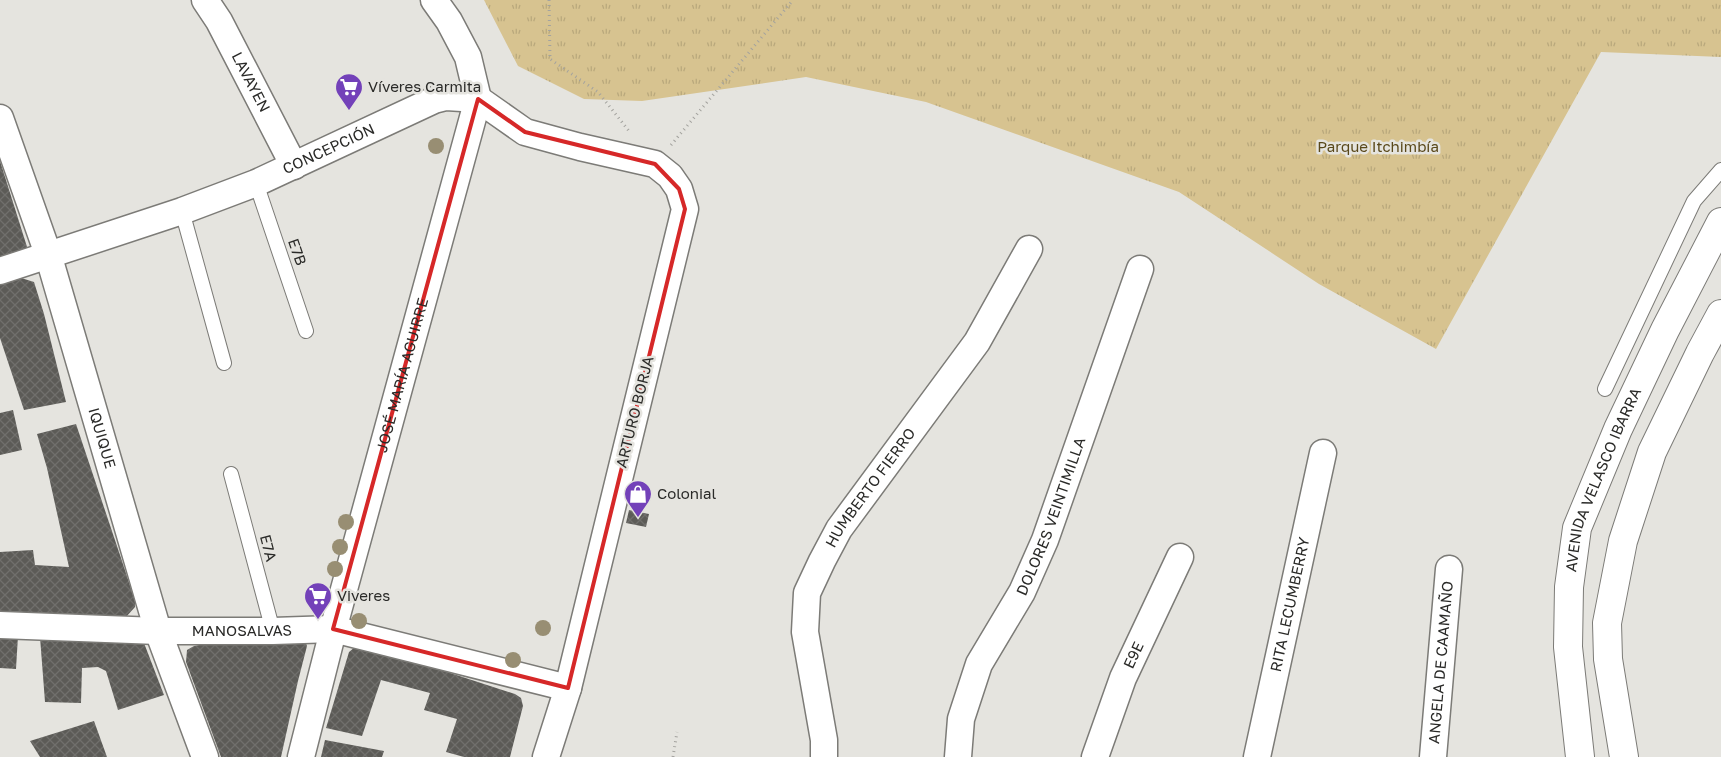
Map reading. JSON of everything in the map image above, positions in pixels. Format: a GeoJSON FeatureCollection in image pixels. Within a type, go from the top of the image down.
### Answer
{"type":"FeatureCollection","features":[{"type":"Feature","properties":{"kind":"main road","name":"AVENIDA VELASCO IBARRA"},"geometry":{"type":"LineString","coordinates":[[1580,757],[1568,647],[1569,587],[1577,528],[1622,420],[1665,330],[1721,222]]}},
{"type":"Feature","properties":{"kind":"main road"},"geometry":{"type":"LineString","coordinates":[[1624,757],[1608,659],[1607,622],[1622,541],[1652,452],[1721,314]]}},
{"type":"Feature","properties":{"kind":"street","name":"LAVAYEN"},"geometry":{"type":"LineString","coordinates":[[205,0],[219,21],[294,166]]}},
{"type":"Feature","properties":{"kind":"street","name":"JOSÉ MARÍA AGUIRRE"},"geometry":{"type":"LineString","coordinates":[[302,757],[333,629],[478,100],[468,57],[449,21],[434,0]]}},
{"type":"Feature","properties":{"kind":"street","name":"CONCEPCIÓN"},"geometry":{"type":"LineString","coordinates":[[0,270],[182,211],[256,183],[434,100],[446,97],[478,100],[525,132],[655,164]]}},
{"type":"Feature","properties":{"kind":"street","name":"IQUIQUE"},"geometry":{"type":"LineString","coordinates":[[0,118],[48,254],[158,631],[206,757]]}},
{"type":"Feature","properties":{"kind":"street","name":"ARTURO BORJA"},"geometry":{"type":"LineString","coordinates":[[546,757],[568,688],[685,209],[679,189],[670,176],[655,164]]}},
{"type":"Feature","properties":{"kind":"street","name":"HUMBERTO FIERRO"},"geometry":{"type":"LineString","coordinates":[[824,757],[824,740],[805,632],[807,593],[839,529],[978,342],[1029,249]]}},
{"type":"Feature","properties":{"kind":"street","name":"DOLORES VEINTIMILLA"},"geometry":{"type":"LineString","coordinates":[[958,757],[961,719],[979,664],[1022,592],[1045,540],[1140,269]]}},
{"type":"Feature","properties":{"kind":"street","name":"RITA LECUMBERRY"},"geometry":{"type":"LineString","coordinates":[[1257,757],[1323,453]]}},
{"type":"Feature","properties":{"kind":"street","name":"E9E"},"geometry":{"type":"LineString","coordinates":[[1096,757],[1123,678],[1180,557]]}},
{"type":"Feature","properties":{"kind":"street","name":"ANGELA DE CAAMAÑO"},"geometry":{"type":"LineString","coordinates":[[1433,757],[1450,569]]}},
{"type":"Feature","properties":{"kind":"street","name":"MANOSALVAS"},"geometry":{"type":"LineString","coordinates":[[0,625],[158,631],[333,629],[568,688]]}},
{"type":"Feature","properties":{"kind":"lane"},"geometry":{"type":"LineString","coordinates":[[1605,389],[1694,201],[1721,170]]}},
{"type":"Feature","properties":{"kind":"lane","name":"E7B"},"geometry":{"type":"LineString","coordinates":[[256,183],[306,331]]}},
{"type":"Feature","properties":{"kind":"lane"},"geometry":{"type":"LineString","coordinates":[[182,211],[224,363]]}},
{"type":"Feature","properties":{"kind":"lane","name":"E7A"},"geometry":{"type":"LineString","coordinates":[[231,474],[272,631]]}},
{"type":"Feature","properties":{"kind":"path"},"geometry":{"type":"LineString","coordinates":[[549,0],[550,59],[598,92],[655,164],[793,0]]}},
{"type":"Feature","properties":{"kind":"path"},"geometry":{"type":"LineString","coordinates":[[674,757],[677,732]]}},
{"type":"Feature","properties":{"kind":"highlighted area"},"geometry":{"type":"Polygon","coordinates":[[[478,99],[525,132],[655,164],[679,189],[685,209],[568,688],[333,629],[478,99]]]}},
{"type":"Feature","properties":{"kind":"green space","name":"Parque Itchimbía"},"geometry":{"type":"Polygon","coordinates":[[[484,0],[1721,0],[1721,57],[1601,52],[1436,349],[1319,284],[1179,192],[926,102],[806,77],[642,101],[584,99],[518,66],[484,0]]]}},
{"type":"Feature","properties":{"kind":"building"},"geometry":{"type":"Polygon","coordinates":[[[0,161],[28,250],[0,259],[0,161]]]}},
{"type":"Feature","properties":{"kind":"building"},"geometry":{"type":"Polygon","coordinates":[[[18,277],[34,282],[66,402],[24,410],[0,338],[0,284],[18,277]]]}},
{"type":"Feature","properties":{"kind":"building"},"geometry":{"type":"Polygon","coordinates":[[[13,410],[22,450],[0,455],[0,413],[13,410]]]}},
{"type":"Feature","properties":{"kind":"building"},"geometry":{"type":"Polygon","coordinates":[[[76,424],[135,601],[135,607],[126,617],[120,619],[69,614],[0,611],[0,552],[33,550],[35,565],[69,567],[47,468],[37,434],[76,424]]]}},
{"type":"Feature","properties":{"kind":"building","name":"Colonial"},"geometry":{"type":"Polygon","coordinates":[[[629,510],[649,514],[646,527],[626,523],[629,510]]]}},
{"type":"Feature","properties":{"kind":"building"},"geometry":{"type":"Polygon","coordinates":[[[0,636],[18,636],[16,669],[0,668],[0,636]]]}},
{"type":"Feature","properties":{"kind":"building"},"geometry":{"type":"Polygon","coordinates":[[[40,637],[144,643],[164,695],[118,710],[106,671],[98,667],[82,668],[81,703],[45,702],[40,637]]]}},
{"type":"Feature","properties":{"kind":"building"},"geometry":{"type":"Polygon","coordinates":[[[305,640],[307,646],[281,757],[221,757],[186,662],[187,650],[194,646],[220,641],[305,640]]]}},
{"type":"Feature","properties":{"kind":"building"},"geometry":{"type":"Polygon","coordinates":[[[355,647],[438,669],[515,694],[521,698],[523,706],[510,757],[464,757],[446,752],[457,719],[424,710],[430,693],[381,680],[362,736],[326,728],[349,652],[355,647]]]}},
{"type":"Feature","properties":{"kind":"building"},"geometry":{"type":"Polygon","coordinates":[[[94,721],[107,757],[40,757],[30,741],[94,721]]]}},
{"type":"Feature","properties":{"kind":"building"},"geometry":{"type":"Polygon","coordinates":[[[325,740],[384,751],[382,757],[321,757],[325,740]]]}},
{"type":"Feature","properties":{"kind":"place","name":"Víveres Carmita"},"geometry":{"type":"Point","coordinates":[349,111]}},
{"type":"Feature","properties":{"kind":"place","name":"Colonial"},"geometry":{"type":"Point","coordinates":[638,518]}},
{"type":"Feature","properties":{"kind":"place","name":"Viveres"},"geometry":{"type":"Point","coordinates":[318,620]}}]}
